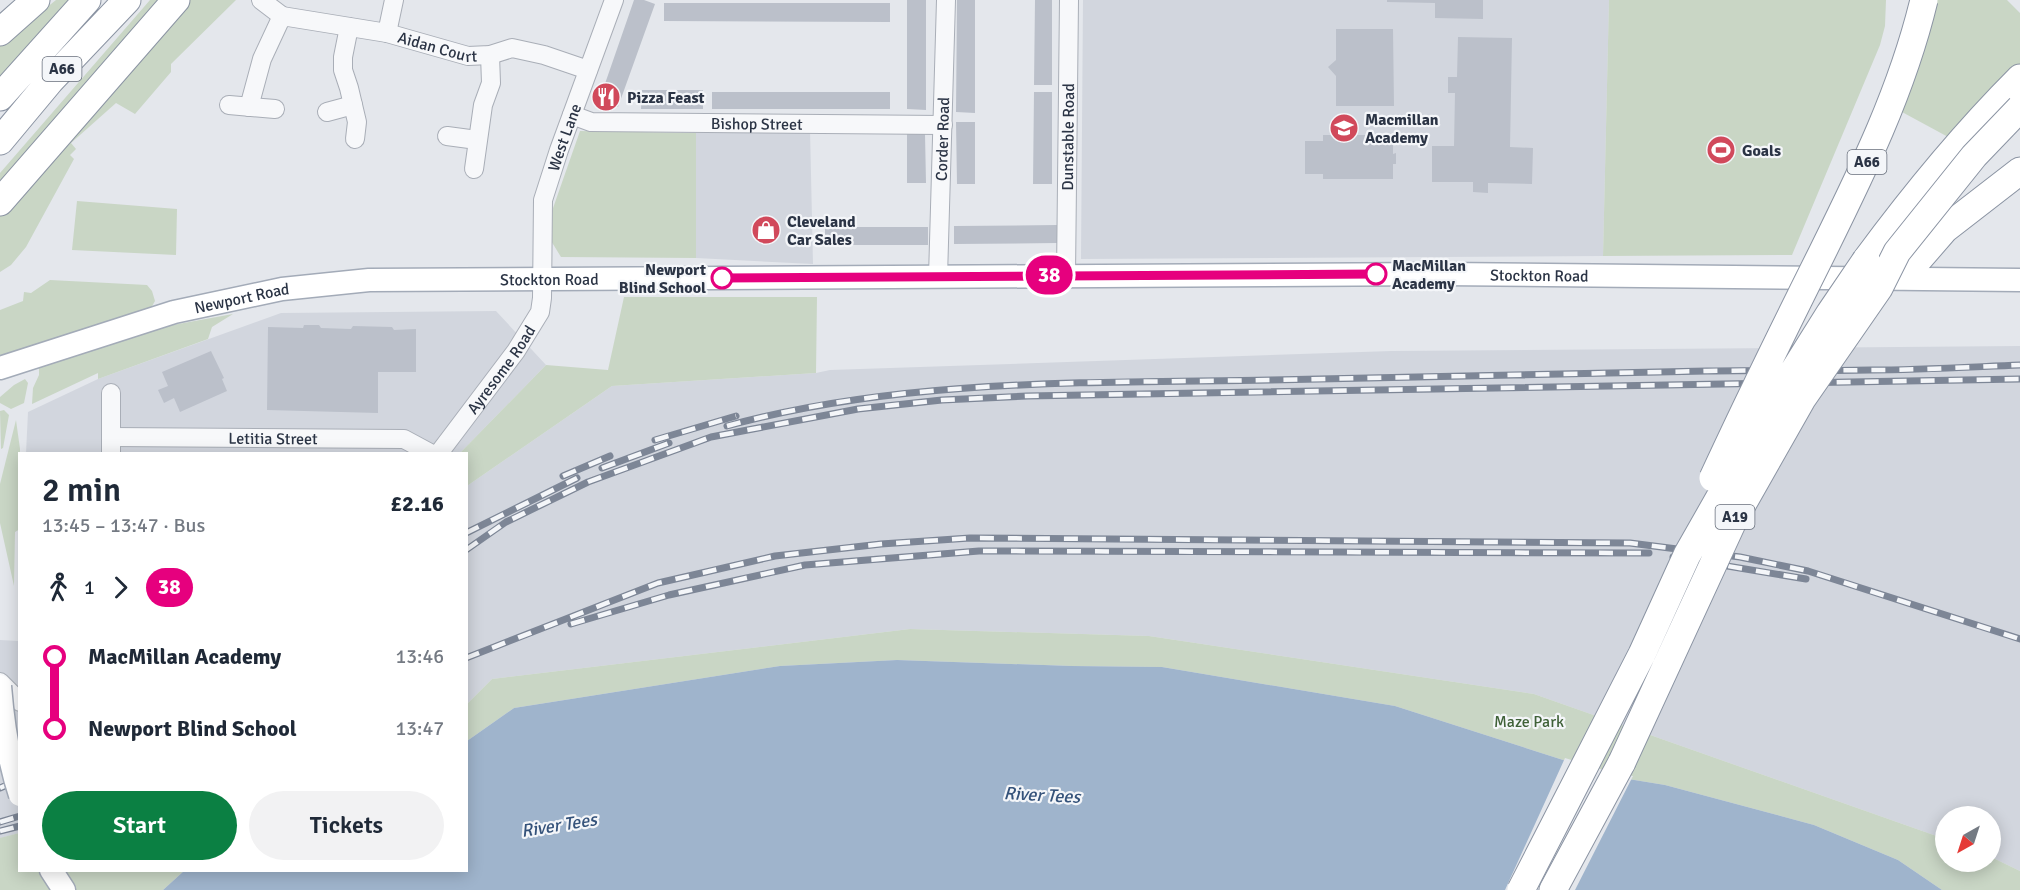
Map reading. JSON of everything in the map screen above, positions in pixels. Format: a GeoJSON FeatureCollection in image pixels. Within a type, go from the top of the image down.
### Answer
{"type":"FeatureCollection","features":[{"type":"Feature","properties":{"kind":"highway"},"geometry":{"type":"LineString","coordinates":[[0,32],[36,0]]}},
{"type":"Feature","properties":{"kind":"highway","name":"A66"},"geometry":{"type":"LineString","coordinates":[[0,97],[87,0]]}},
{"type":"Feature","properties":{"kind":"highway","name":"A66"},"geometry":{"type":"LineString","coordinates":[[0,141],[50,81],[127,0]]}},
{"type":"Feature","properties":{"kind":"highway"},"geometry":{"type":"LineString","coordinates":[[0,202],[176,0]]}},
{"type":"Feature","properties":{"kind":"highway","name":"A66"},"geometry":{"type":"LineString","coordinates":[[1687,555],[1708,487],[1871,153],[1914,41],[1924,0]]}},
{"type":"Feature","properties":{"kind":"highway","name":"A19"},"geometry":{"type":"LineString","coordinates":[[1521,890],[1642,654],[1687,555],[1771,407],[1830,313],[1911,199],[1948,153],[2020,78]]}},
{"type":"Feature","properties":{"kind":"highway","name":"A19"},"geometry":{"type":"LineString","coordinates":[[1553,890],[1622,762],[1734,519],[1802,399],[1879,288],[1897,252],[1974,156],[2020,108]]}},
{"type":"Feature","properties":{"kind":"highway","name":"A19"},"geometry":{"type":"LineString","coordinates":[[1879,288],[1905,275],[1945,229],[2020,171]]}},
{"type":"Feature","properties":{"kind":"main road","name":"Stockton Road"},"geometry":{"type":"LineString","coordinates":[[446,278],[1442,273],[2020,280]]}},
{"type":"Feature","properties":{"kind":"main road","name":"Newport Road"},"geometry":{"type":"LineString","coordinates":[[0,368],[174,312],[251,294],[369,280],[446,278]]}},
{"type":"Feature","properties":{"kind":"main road","name":"Newport Road"},"geometry":{"type":"LineString","coordinates":[[0,384],[45,355]]}},
{"type":"Feature","properties":{"kind":"main road"},"geometry":{"type":"LineString","coordinates":[[0,684],[4,732],[10,766],[18,789]]}},
{"type":"Feature","properties":{"kind":"main road"},"geometry":{"type":"LineString","coordinates":[[52,872],[64,890]]}},
{"type":"Feature","properties":{"kind":"street"},"geometry":{"type":"LineString","coordinates":[[249,107],[262,59],[282,16],[261,0]]}},
{"type":"Feature","properties":{"kind":"street","name":"Aidan Court"},"geometry":{"type":"LineString","coordinates":[[387,33],[394,0]]}},
{"type":"Feature","properties":{"kind":"street","name":"West Lane"},"geometry":{"type":"LineString","coordinates":[[541,279],[543,200],[614,0]]}},
{"type":"Feature","properties":{"kind":"street","name":"Corder Road"},"geometry":{"type":"LineString","coordinates":[[938,277],[946,0]]}},
{"type":"Feature","properties":{"kind":"street","name":"Dunstable Road"},"geometry":{"type":"LineString","coordinates":[[1066,275],[1069,0]]}},
{"type":"Feature","properties":{"kind":"street","name":"Aidan Court"},"geometry":{"type":"LineString","coordinates":[[282,16],[387,33],[468,56],[490,55],[512,48],[544,55],[588,70]]}},
{"type":"Feature","properties":{"kind":"street"},"geometry":{"type":"LineString","coordinates":[[349,27],[343,70],[357,122],[355,139]]}},
{"type":"Feature","properties":{"kind":"street","name":"Aidan Court"},"geometry":{"type":"LineString","coordinates":[[474,169],[483,105],[491,83],[490,55]]}},
{"type":"Feature","properties":{"kind":"street"},"geometry":{"type":"LineString","coordinates":[[229,105],[275,109]]}},
{"type":"Feature","properties":{"kind":"street"},"geometry":{"type":"LineString","coordinates":[[327,112],[353,105]]}},
{"type":"Feature","properties":{"kind":"street","name":"Bishop Street"},"geometry":{"type":"LineString","coordinates":[[572,116],[591,122],[943,125]]}},
{"type":"Feature","properties":{"kind":"street"},"geometry":{"type":"LineString","coordinates":[[447,136],[477,140]]}},
{"type":"Feature","properties":{"kind":"street","name":"Ayresome Road"},"geometry":{"type":"LineString","coordinates":[[440,452],[516,351],[540,312],[541,279]]}},
{"type":"Feature","properties":{"kind":"street"},"geometry":{"type":"LineString","coordinates":[[111,393],[111,445]]}},
{"type":"Feature","properties":{"kind":"street","name":"Letitia Street"},"geometry":{"type":"LineString","coordinates":[[111,445],[404,439],[428,452]]}},
{"type":"Feature","properties":{"kind":"street"},"geometry":{"type":"LineString","coordinates":[[0,684],[18,700]]}},
{"type":"Feature","properties":{"kind":"shaded area","name":"Macmillan Academy"},"geometry":{"type":"Polygon","coordinates":[[[1083,0],[1609,0],[1603,256],[1081,259],[1083,0]]]}},
{"type":"Feature","properties":{"kind":"shaded area"},"geometry":{"type":"Polygon","coordinates":[[[810,129],[813,264],[696,258],[696,133],[810,129]]]}},
{"type":"Feature","properties":{"kind":"shaded area"},"geometry":{"type":"Polygon","coordinates":[[[496,311],[546,365],[461,452],[26,452],[28,412],[98,379],[281,313],[496,311]]]}},
{"type":"Feature","properties":{"kind":"shaded area"},"geometry":{"type":"Polygon","coordinates":[[[2020,346],[2020,871],[2001,862],[2001,806],[1935,806],[1935,835],[1534,694],[1149,636],[910,629],[492,679],[468,703],[468,485],[612,386],[816,373],[830,370],[1392,351],[2020,346]]]}},
{"type":"Feature","properties":{"kind":"shaded area"},"geometry":{"type":"Polygon","coordinates":[[[0,640],[18,641],[18,833],[5,837],[0,890],[0,640]]]}},
{"type":"Feature","properties":{"kind":"green space"},"geometry":{"type":"Polygon","coordinates":[[[56,0],[72,0],[0,77],[0,45],[56,0]]]}},
{"type":"Feature","properties":{"kind":"green space"},"geometry":{"type":"Polygon","coordinates":[[[150,0],[162,0],[0,186],[0,173],[150,0]]]}},
{"type":"Feature","properties":{"kind":"green space"},"geometry":{"type":"Polygon","coordinates":[[[184,0],[236,0],[171,64],[171,72],[135,114],[116,103],[71,143],[76,149],[70,155],[74,159],[26,247],[11,265],[0,272],[0,211],[184,0]]]}},
{"type":"Feature","properties":{"kind":"green space","name":"Goals"},"geometry":{"type":"Polygon","coordinates":[[[1609,0],[1886,0],[1885,26],[1880,45],[1792,255],[1603,256],[1609,0]]]}},
{"type":"Feature","properties":{"kind":"green space"},"geometry":{"type":"Polygon","coordinates":[[[1935,0],[2007,0],[2020,13],[2020,64],[1950,138],[1902,112],[1925,43],[1935,0]]]}},
{"type":"Feature","properties":{"kind":"green space"},"geometry":{"type":"Polygon","coordinates":[[[580,131],[696,133],[696,258],[561,257],[545,231],[580,131]]]}},
{"type":"Feature","properties":{"kind":"green space"},"geometry":{"type":"Polygon","coordinates":[[[77,201],[177,209],[176,255],[72,250],[77,201]]]}},
{"type":"Feature","properties":{"kind":"green space"},"geometry":{"type":"Polygon","coordinates":[[[50,280],[147,285],[155,301],[151,308],[0,362],[0,310],[23,301],[24,292],[31,293],[50,280]]]}},
{"type":"Feature","properties":{"kind":"green space"},"geometry":{"type":"Polygon","coordinates":[[[624,297],[817,297],[816,373],[612,386],[468,485],[468,452],[461,452],[546,365],[608,370],[624,297]]]}},
{"type":"Feature","properties":{"kind":"green space"},"geometry":{"type":"Polygon","coordinates":[[[233,314],[212,327],[208,339],[98,379],[98,373],[32,404],[33,388],[39,375],[39,365],[129,333],[233,314]]]}},
{"type":"Feature","properties":{"kind":"green space"},"geometry":{"type":"Polygon","coordinates":[[[25,379],[28,383],[24,403],[11,409],[0,403],[0,397],[25,379]]]}},
{"type":"Feature","properties":{"kind":"green space"},"geometry":{"type":"Polygon","coordinates":[[[4,410],[9,415],[1,449],[0,411],[4,410]]]}},
{"type":"Feature","properties":{"kind":"green space"},"geometry":{"type":"Polygon","coordinates":[[[16,420],[20,452],[18,452],[18,530],[15,532],[14,586],[0,523],[0,484],[16,420]]]}},
{"type":"Feature","properties":{"kind":"green space","name":"Maze Park"},"geometry":{"type":"Polygon","coordinates":[[[910,629],[1149,636],[1534,694],[1935,835],[1935,872],[2001,872],[2001,862],[2020,871],[2020,890],[1942,890],[1898,860],[1814,825],[1665,785],[1616,777],[1395,706],[1162,667],[897,660],[780,666],[514,708],[468,740],[468,703],[492,679],[910,629]]]}},
{"type":"Feature","properties":{"kind":"green space"},"geometry":{"type":"Polygon","coordinates":[[[18,833],[18,872],[183,872],[163,890],[0,890],[0,838],[18,833]]]}},
{"type":"Feature","properties":{"kind":"water","name":"River Tees"},"geometry":{"type":"Polygon","coordinates":[[[897,660],[1162,667],[1395,706],[1616,777],[1665,785],[1814,825],[1898,860],[1942,890],[163,890],[183,872],[468,872],[468,740],[514,708],[780,666],[897,660]]]}},
{"type":"Feature","properties":{"kind":"pier"},"geometry":{"type":"Polygon","coordinates":[[[1565,758],[1617,774],[1633,776],[1575,890],[1505,890],[1565,758]]]}},
{"type":"Feature","properties":{"kind":"building"},"geometry":{"type":"Polygon","coordinates":[[[634,0],[644,0],[655,4],[618,107],[599,101],[634,0]]]}},
{"type":"Feature","properties":{"kind":"building"},"geometry":{"type":"Polygon","coordinates":[[[907,0],[926,0],[926,110],[907,109],[907,0]]]}},
{"type":"Feature","properties":{"kind":"building"},"geometry":{"type":"Polygon","coordinates":[[[957,0],[975,0],[975,113],[956,112],[957,0]]]}},
{"type":"Feature","properties":{"kind":"building"},"geometry":{"type":"Polygon","coordinates":[[[1035,0],[1052,0],[1052,85],[1034,85],[1035,0]]]}},
{"type":"Feature","properties":{"kind":"building"},"geometry":{"type":"Polygon","coordinates":[[[1387,0],[1483,0],[1483,19],[1435,18],[1435,3],[1387,2],[1387,0]]]}},
{"type":"Feature","properties":{"kind":"building"},"geometry":{"type":"Polygon","coordinates":[[[664,3],[890,3],[890,22],[664,21],[664,3]]]}},
{"type":"Feature","properties":{"kind":"building"},"geometry":{"type":"Polygon","coordinates":[[[1336,29],[1393,29],[1394,106],[1336,106],[1336,76],[1328,67],[1336,60],[1336,29]]]}},
{"type":"Feature","properties":{"kind":"building"},"geometry":{"type":"Polygon","coordinates":[[[1458,37],[1512,38],[1510,147],[1533,148],[1532,184],[1488,183],[1488,193],[1473,192],[1473,182],[1432,182],[1432,146],[1454,146],[1455,93],[1448,93],[1448,77],[1457,77],[1458,37]]]}},
{"type":"Feature","properties":{"kind":"building"},"geometry":{"type":"Polygon","coordinates":[[[642,90],[703,90],[703,109],[641,109],[642,90]]]}},
{"type":"Feature","properties":{"kind":"building"},"geometry":{"type":"Polygon","coordinates":[[[712,92],[890,92],[890,109],[712,109],[712,92]]]}},
{"type":"Feature","properties":{"kind":"building"},"geometry":{"type":"Polygon","coordinates":[[[1034,92],[1052,92],[1052,184],[1033,184],[1034,92]]]}},
{"type":"Feature","properties":{"kind":"building"},"geometry":{"type":"Polygon","coordinates":[[[956,122],[975,122],[975,184],[957,184],[956,122]]]}},
{"type":"Feature","properties":{"kind":"building"},"geometry":{"type":"Polygon","coordinates":[[[907,134],[925,134],[926,183],[907,183],[907,134]]]}},
{"type":"Feature","properties":{"kind":"building"},"geometry":{"type":"Polygon","coordinates":[[[1323,135],[1393,135],[1393,154],[1396,153],[1396,164],[1393,164],[1393,179],[1323,179],[1323,174],[1305,174],[1305,141],[1323,141],[1323,135]]]}},
{"type":"Feature","properties":{"kind":"building"},"geometry":{"type":"Polygon","coordinates":[[[1057,225],[1057,243],[954,244],[954,226],[1057,225]]]}},
{"type":"Feature","properties":{"kind":"building"},"geometry":{"type":"Polygon","coordinates":[[[825,227],[928,227],[928,245],[825,245],[825,227]]]}},
{"type":"Feature","properties":{"kind":"building"},"geometry":{"type":"Polygon","coordinates":[[[304,325],[319,325],[321,328],[351,329],[353,326],[392,327],[394,330],[416,329],[416,372],[378,372],[378,413],[267,410],[268,327],[303,328],[304,325]]]}},
{"type":"Feature","properties":{"kind":"building"},"geometry":{"type":"Polygon","coordinates":[[[211,351],[224,378],[222,379],[227,391],[180,412],[174,398],[164,403],[158,390],[168,386],[162,372],[211,351]]]}},
{"type":"Feature","properties":{"kind":"railway"},"geometry":{"type":"LineString","coordinates":[[727,426],[793,410],[860,399],[997,386],[1707,371],[1908,370],[2020,365]]}},
{"type":"Feature","properties":{"kind":"railway"},"geometry":{"type":"LineString","coordinates":[[468,549],[506,522],[588,482],[711,437],[858,409],[942,400],[1027,396],[2020,379]]}},
{"type":"Feature","properties":{"kind":"railway"},"geometry":{"type":"LineString","coordinates":[[655,440],[736,416]]}},
{"type":"Feature","properties":{"kind":"railway"},"geometry":{"type":"LineString","coordinates":[[602,468],[669,443]]}},
{"type":"Feature","properties":{"kind":"railway"},"geometry":{"type":"LineString","coordinates":[[563,476],[610,456]]}},
{"type":"Feature","properties":{"kind":"railway"},"geometry":{"type":"LineString","coordinates":[[468,532],[577,478]]}},
{"type":"Feature","properties":{"kind":"railway"},"geometry":{"type":"LineString","coordinates":[[468,657],[658,583],[775,556],[881,544],[970,538],[1630,543],[1740,557],[1808,571],[2020,639]]}},
{"type":"Feature","properties":{"kind":"railway"},"geometry":{"type":"LineString","coordinates":[[571,624],[669,595],[805,565],[979,551],[1649,553]]}},
{"type":"Feature","properties":{"kind":"railway"},"geometry":{"type":"LineString","coordinates":[[1673,557],[1806,579]]}},
{"type":"Feature","properties":{"kind":"railway"},"geometry":{"type":"LineString","coordinates":[[0,788],[18,780]]}},
{"type":"Feature","properties":{"kind":"railway"},"geometry":{"type":"LineString","coordinates":[[0,822],[18,817]]}},
{"type":"Feature","properties":{"kind":"railway"},"geometry":{"type":"LineString","coordinates":[[0,831],[18,826]]}},
{"type":"Feature","properties":{"kind":"bus line","name":"38"},"geometry":{"type":"LineString","coordinates":[[722,278],[1376,274]]}},
{"type":"Feature","properties":{"kind":"place","name":"Pizza Feast"},"geometry":{"type":"Point","coordinates":[606,97]}},
{"type":"Feature","properties":{"kind":"place","name":"Macmillan Academy"},"geometry":{"type":"Point","coordinates":[1344,128]}},
{"type":"Feature","properties":{"kind":"place","name":"Goals"},"geometry":{"type":"Point","coordinates":[1721,150]}},
{"type":"Feature","properties":{"kind":"place","name":"Cleveland Car Sales"},"geometry":{"type":"Point","coordinates":[766,230]}},
{"type":"Feature","properties":{"kind":"place","name":"MacMillan Academy"},"geometry":{"type":"Point","coordinates":[1376,274]}},
{"type":"Feature","properties":{"kind":"place","name":"Newport Blind School"},"geometry":{"type":"Point","coordinates":[722,278]}}]}
